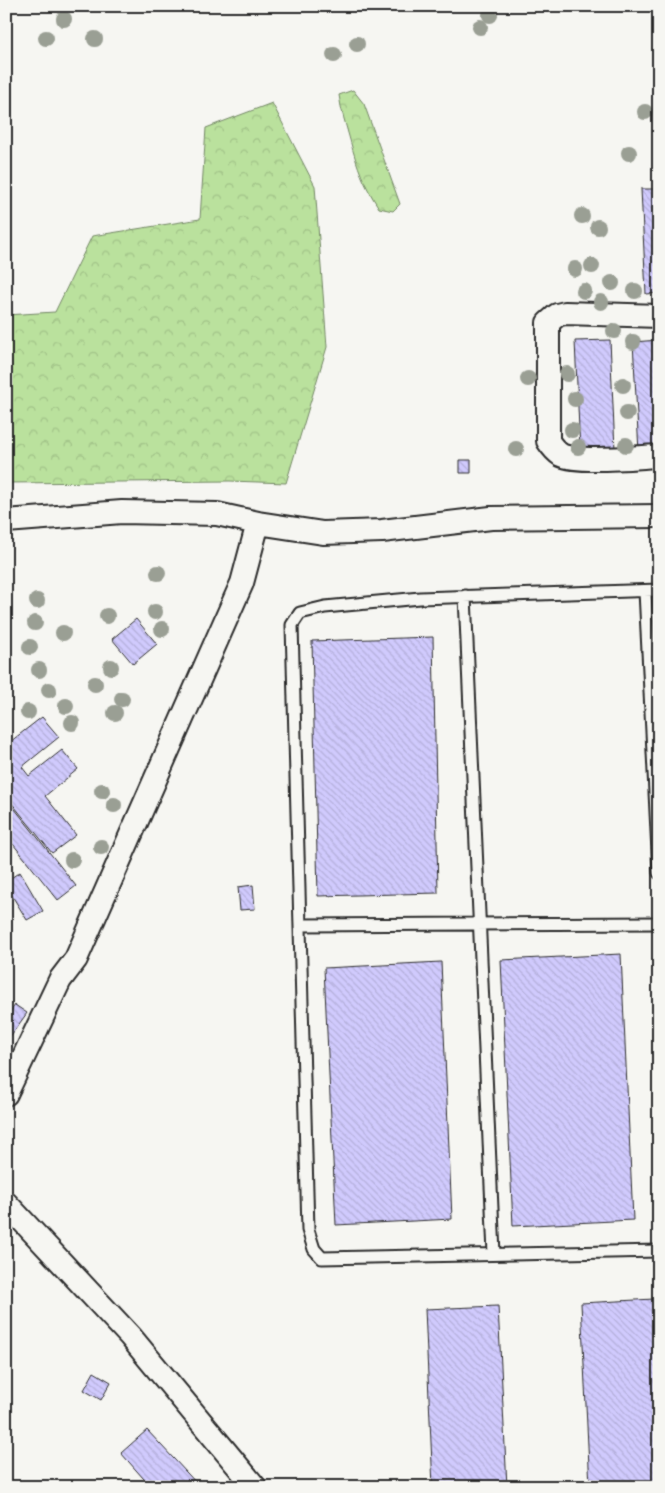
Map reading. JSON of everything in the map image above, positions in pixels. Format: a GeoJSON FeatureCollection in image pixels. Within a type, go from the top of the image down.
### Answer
{"type":"FeatureCollection","features":[{"type":"Feature","properties":{"kind":"street"},"geometry":{"type":"LineString","coordinates":[[659,316],[564,313],[557,315],[548,323],[548,440],[552,448],[561,454],[576,459],[659,456]]}},
{"type":"Feature","properties":{"kind":"street"},"geometry":{"type":"LineString","coordinates":[[6,521],[122,512],[216,514],[258,523],[324,533],[382,531],[492,518],[659,516]]}},
{"type":"Feature","properties":{"kind":"street"},"geometry":{"type":"LineString","coordinates":[[6,1094],[60,980],[76,959],[242,583],[258,523]]}},
{"type":"Feature","properties":{"kind":"street"},"geometry":{"type":"LineString","coordinates":[[6,1203],[130,1336],[255,1487]]}},
{"type":"Feature","properties":{"kind":"lane"},"geometry":{"type":"LineString","coordinates":[[659,590],[420,598],[325,607],[300,612],[292,625],[308,1230],[314,1248],[322,1258],[659,1251]]}},
{"type":"Feature","properties":{"kind":"lane"},"geometry":{"type":"LineString","coordinates":[[645,591],[659,873]]}},
{"type":"Feature","properties":{"kind":"lane"},"geometry":{"type":"LineString","coordinates":[[464,596],[494,1254]]}},
{"type":"Feature","properties":{"kind":"lane"},"geometry":{"type":"LineString","coordinates":[[300,925],[659,923]]}},
{"type":"Feature","properties":{"kind":"green space"},"geometry":{"type":"Polygon","coordinates":[[[353,90],[364,104],[400,204],[393,211],[379,208],[365,183],[356,159],[339,95],[353,90]]]}},
{"type":"Feature","properties":{"kind":"green space"},"geometry":{"type":"Polygon","coordinates":[[[272,103],[315,186],[327,347],[286,483],[230,481],[6,483],[6,315],[55,312],[92,236],[200,219],[206,128],[272,103]]]}},
{"type":"Feature","properties":{"kind":"building"},"geometry":{"type":"Polygon","coordinates":[[[641,189],[659,189],[659,293],[646,294],[641,189]]]}},
{"type":"Feature","properties":{"kind":"building"},"geometry":{"type":"Polygon","coordinates":[[[610,340],[615,450],[580,451],[575,341],[610,340]]]}},
{"type":"Feature","properties":{"kind":"building"},"geometry":{"type":"Polygon","coordinates":[[[659,340],[659,451],[639,452],[633,342],[659,340]]]}},
{"type":"Feature","properties":{"kind":"building"},"geometry":{"type":"Polygon","coordinates":[[[460,460],[471,460],[471,473],[460,473],[460,460]]]}},
{"type":"Feature","properties":{"kind":"building"},"geometry":{"type":"Polygon","coordinates":[[[136,619],[157,644],[133,664],[112,639],[136,619]]]}},
{"type":"Feature","properties":{"kind":"building"},"geometry":{"type":"Polygon","coordinates":[[[433,637],[438,893],[318,896],[312,641],[433,637]]]}},
{"type":"Feature","properties":{"kind":"building"},"geometry":{"type":"Polygon","coordinates":[[[42,717],[59,737],[22,767],[29,776],[62,750],[78,769],[45,796],[76,835],[52,853],[6,796],[6,745],[42,717]]]}},
{"type":"Feature","properties":{"kind":"building"},"geometry":{"type":"Polygon","coordinates":[[[11,804],[76,886],[58,900],[13,844],[6,849],[6,808],[11,804]]]}},
{"type":"Feature","properties":{"kind":"building"},"geometry":{"type":"Polygon","coordinates":[[[20,872],[43,911],[27,920],[6,886],[6,881],[20,872]]]}},
{"type":"Feature","properties":{"kind":"building"},"geometry":{"type":"Polygon","coordinates":[[[253,885],[255,909],[240,910],[238,887],[253,885]]]}},
{"type":"Feature","properties":{"kind":"building"},"geometry":{"type":"Polygon","coordinates":[[[621,954],[633,1220],[513,1226],[501,960],[621,954]]]}},
{"type":"Feature","properties":{"kind":"building"},"geometry":{"type":"Polygon","coordinates":[[[441,962],[452,1219],[336,1225],[324,968],[441,962]]]}},
{"type":"Feature","properties":{"kind":"building"},"geometry":{"type":"Polygon","coordinates":[[[15,1005],[27,1013],[9,1038],[6,1036],[6,1018],[15,1005]]]}},
{"type":"Feature","properties":{"kind":"building"},"geometry":{"type":"Polygon","coordinates":[[[654,1299],[659,1394],[659,1487],[590,1487],[581,1303],[654,1299]]]}},
{"type":"Feature","properties":{"kind":"building"},"geometry":{"type":"Polygon","coordinates":[[[498,1306],[507,1487],[433,1487],[425,1309],[498,1306]]]}},
{"type":"Feature","properties":{"kind":"building"},"geometry":{"type":"Polygon","coordinates":[[[94,1372],[111,1382],[101,1400],[84,1390],[94,1372]]]}},
{"type":"Feature","properties":{"kind":"building"},"geometry":{"type":"Polygon","coordinates":[[[147,1430],[200,1487],[151,1487],[121,1453],[147,1430]]]}}]}
